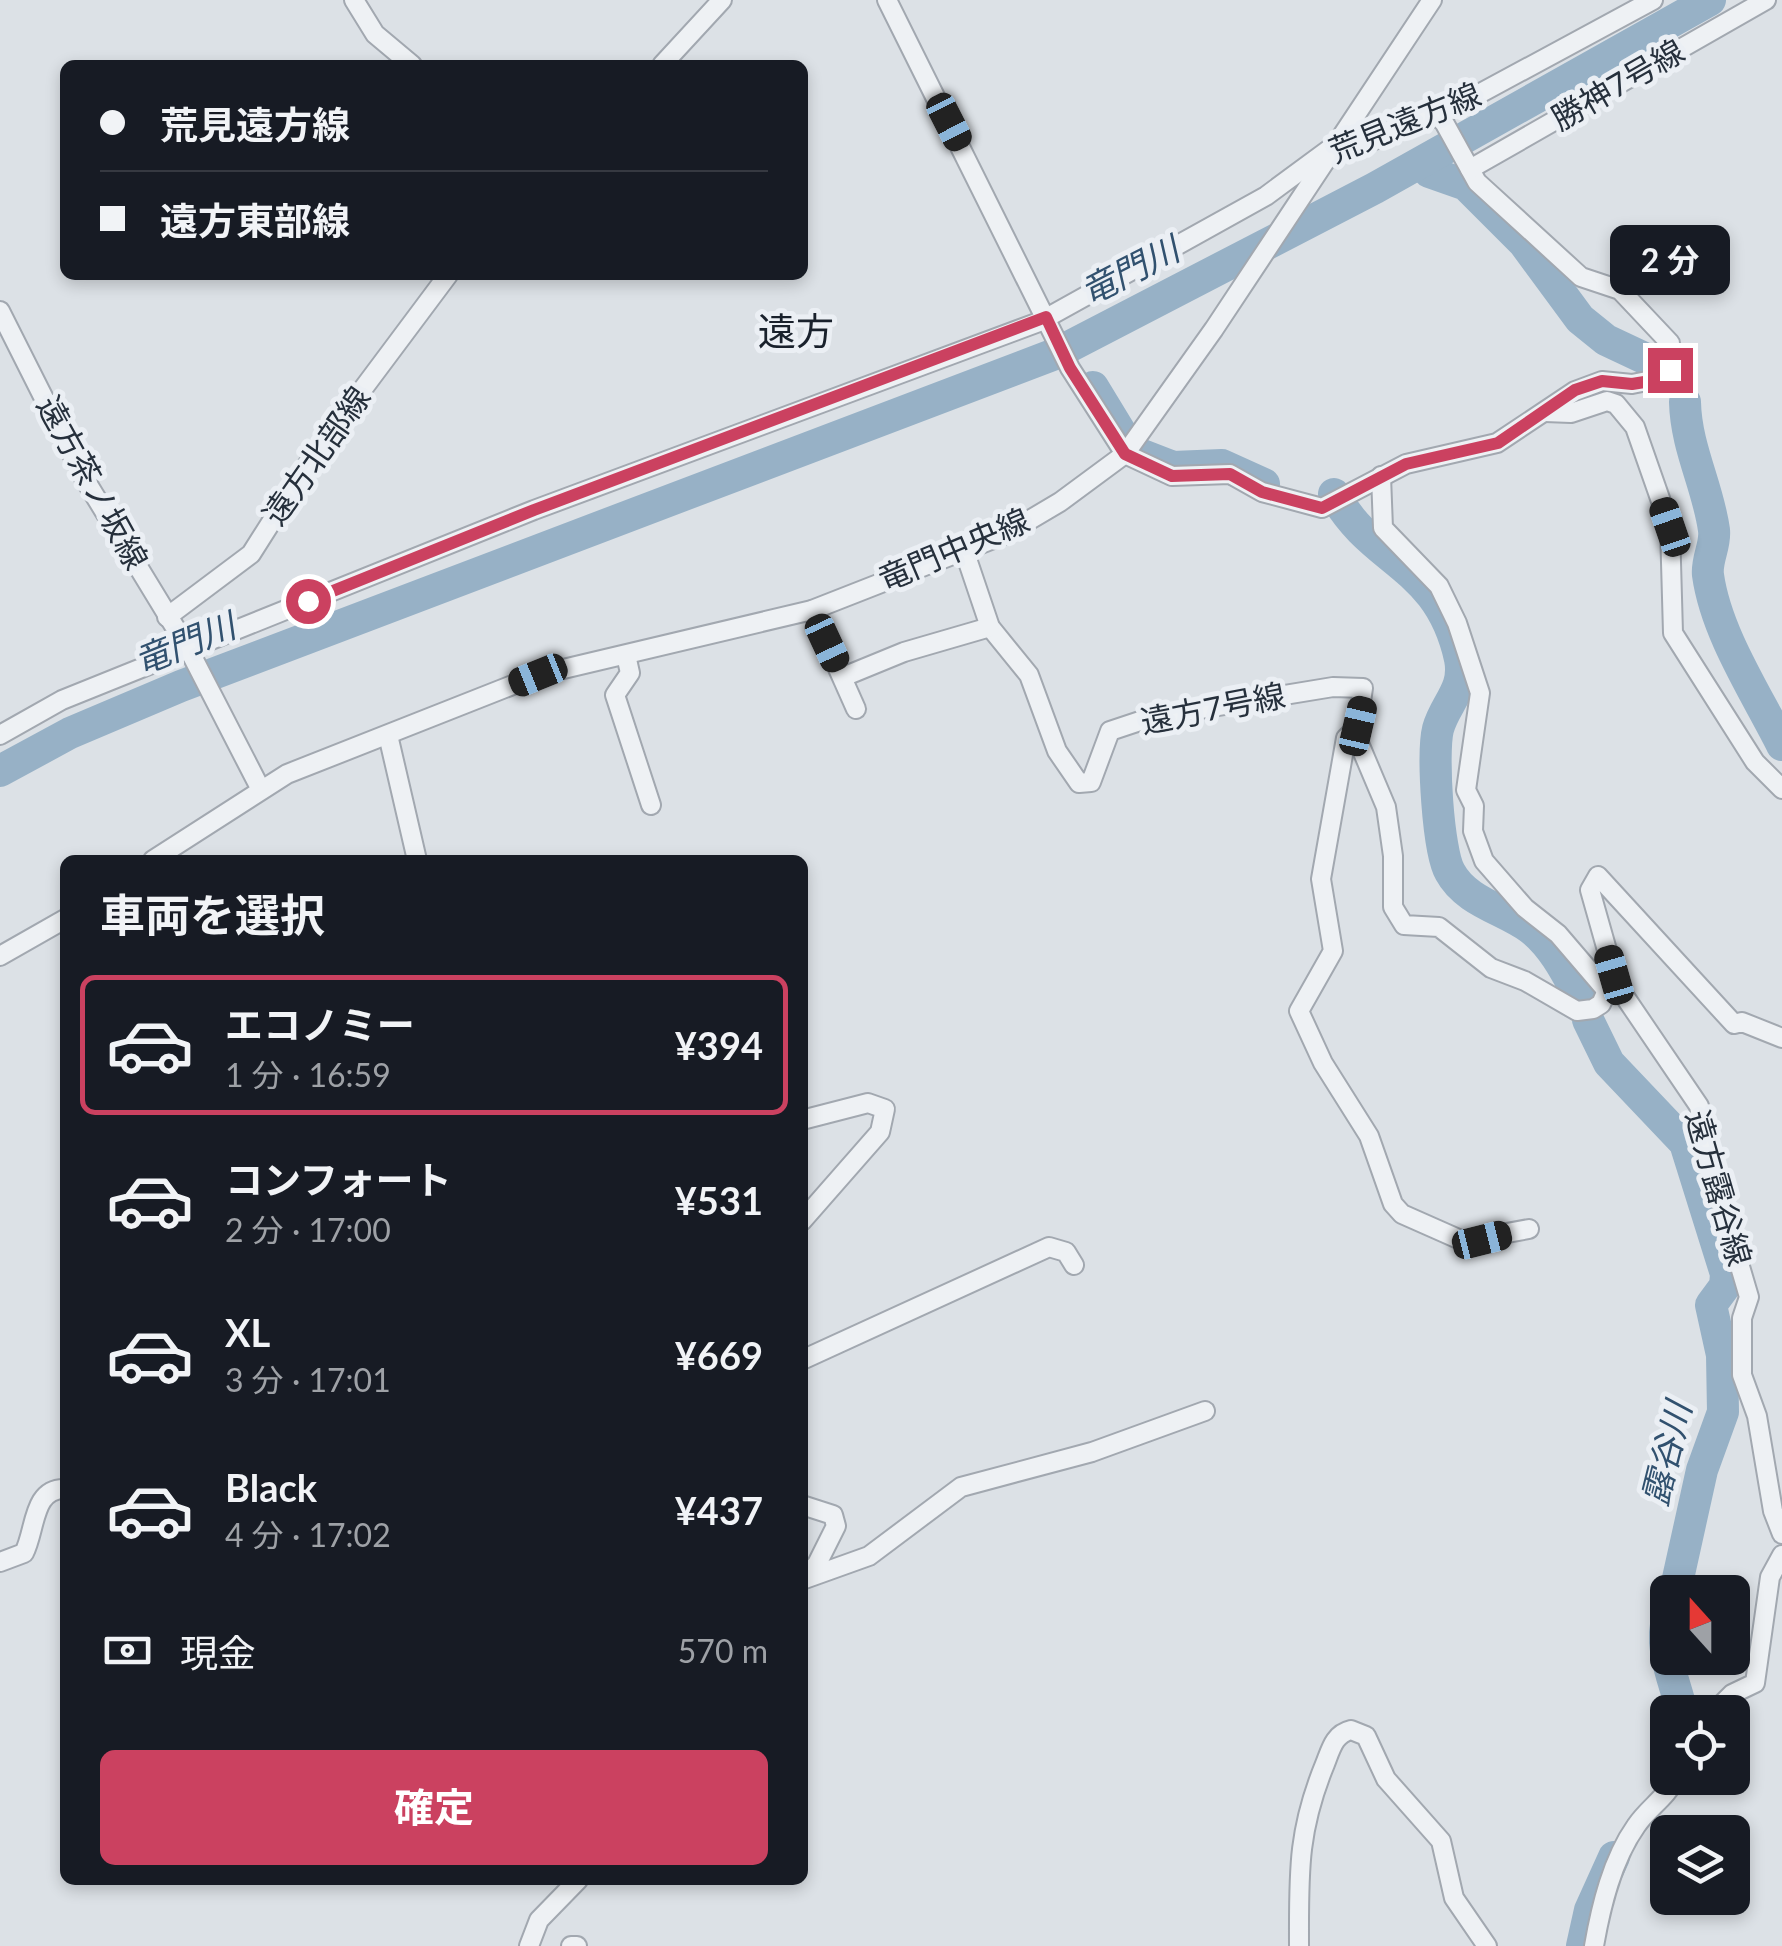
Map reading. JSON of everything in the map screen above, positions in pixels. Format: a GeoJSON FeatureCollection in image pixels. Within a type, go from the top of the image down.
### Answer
{"type":"FeatureCollection","features":[{"type":"Feature","properties":{"kind":"street"},"geometry":{"type":"LineString","coordinates":[[354,0],[375,34],[406,60]]}},
{"type":"Feature","properties":{"kind":"street"},"geometry":{"type":"LineString","coordinates":[[667,60],[722,0]]}},
{"type":"Feature","properties":{"kind":"street"},"geometry":{"type":"LineString","coordinates":[[887,0],[1070,368],[1125,454],[1172,476],[1219,472],[1262,492],[1322,508],[1406,464],[1498,443],[1546,412],[1554,402],[1602,381],[1632,384],[1657,380],[1670,370],[1670,343],[1620,290],[1581,277],[1477,182],[1441,117]]}},
{"type":"Feature","properties":{"kind":"street","name":"竜門中央線"},"geometry":{"type":"LineString","coordinates":[[160,855],[260,788],[538,675],[812,610],[1006,534],[1060,502],[1125,454],[1229,306],[1432,0]]}},
{"type":"Feature","properties":{"kind":"street","name":"荒見遠方線"},"geometry":{"type":"LineString","coordinates":[[0,735],[62,700],[534,510],[1046,317],[1266,196],[1335,145],[1369,142],[1441,117],[1653,0]]}},
{"type":"Feature","properties":{"kind":"street","name":"勝神7号線"},"geometry":{"type":"LineString","coordinates":[[1469,167],[1766,0]]}},
{"type":"Feature","properties":{"kind":"street","name":"遠方北部線"},"geometry":{"type":"LineString","coordinates":[[167,617],[251,554],[316,453],[444,280]]}},
{"type":"Feature","properties":{"kind":"street","name":"遠方茶ノ坂線"},"geometry":{"type":"LineString","coordinates":[[0,311],[84,478],[189,650],[260,788]]}},
{"type":"Feature","properties":{"kind":"street"},"geometry":{"type":"LineString","coordinates":[[1546,412],[1570,413],[1607,401],[1616,404],[1635,427],[1670,527],[1673,633],[1755,762],[1782,789]]}},
{"type":"Feature","properties":{"kind":"street","name":"遠方露谷線"},"geometry":{"type":"LineString","coordinates":[[1381,476],[1379,515],[1383,528],[1439,586],[1458,623],[1480,693],[1466,790],[1474,806],[1474,831],[1484,861],[1525,908],[1558,934],[1606,990],[1623,994],[1699,1106],[1710,1165],[1748,1297],[1742,1318],[1742,1375],[1757,1416],[1773,1512],[1782,1534]]}},
{"type":"Feature","properties":{"kind":"street","name":"遠方7号線"},"geometry":{"type":"LineString","coordinates":[[964,550],[990,627],[1029,676],[1069,774],[1086,785],[1092,782],[1110,732],[1152,717],[1352,686],[1363,688],[1365,694],[1358,726]]}},
{"type":"Feature","properties":{"kind":"street"},"geometry":{"type":"LineString","coordinates":[[812,610],[856,709]]}},
{"type":"Feature","properties":{"kind":"street"},"geometry":{"type":"LineString","coordinates":[[843,677],[904,652],[990,627]]}},
{"type":"Feature","properties":{"kind":"street"},"geometry":{"type":"LineString","coordinates":[[626,655],[630,673],[615,695],[651,805]]}},
{"type":"Feature","properties":{"kind":"street"},"geometry":{"type":"LineString","coordinates":[[1358,726],[1356,736],[1386,807],[1396,916],[1404,925],[1439,927],[1491,968],[1525,981],[1577,1011],[1601,1004],[1614,975],[1590,890],[1598,876],[1734,1024],[1742,1022],[1782,1038]]}},
{"type":"Feature","properties":{"kind":"street"},"geometry":{"type":"LineString","coordinates":[[1358,726],[1346,738],[1321,880],[1334,951],[1298,1011],[1322,1064],[1370,1136],[1393,1204],[1402,1214],[1462,1241],[1528,1229]]}},
{"type":"Feature","properties":{"kind":"street"},"geometry":{"type":"LineString","coordinates":[[388,735],[416,855]]}},
{"type":"Feature","properties":{"kind":"street"},"geometry":{"type":"LineString","coordinates":[[0,956],[60,922]]}},
{"type":"Feature","properties":{"kind":"street"},"geometry":{"type":"LineString","coordinates":[[808,1118],[868,1103],[885,1108],[880,1132],[808,1214]]}},
{"type":"Feature","properties":{"kind":"street"},"geometry":{"type":"LineString","coordinates":[[808,1357],[1048,1247],[1066,1252],[1074,1266]]}},
{"type":"Feature","properties":{"kind":"street"},"geometry":{"type":"LineString","coordinates":[[808,1578],[869,1556],[960,1487],[1092,1452],[1205,1411]]}},
{"type":"Feature","properties":{"kind":"street"},"geometry":{"type":"LineString","coordinates":[[0,1562],[24,1553],[41,1500],[50,1492],[60,1491]]}},
{"type":"Feature","properties":{"kind":"street"},"geometry":{"type":"LineString","coordinates":[[808,1507],[833,1515],[836,1526],[824,1552],[808,1572]]}},
{"type":"Feature","properties":{"kind":"street"},"geometry":{"type":"LineString","coordinates":[[1731,1695],[1754,1683],[1770,1577],[1782,1555]]}},
{"type":"Feature","properties":{"kind":"street"},"geometry":{"type":"LineString","coordinates":[[1299,1946],[1299,1844],[1308,1805],[1335,1738],[1351,1730],[1366,1736],[1386,1779],[1441,1841],[1454,1898],[1487,1946]]}},
{"type":"Feature","properties":{"kind":"street"},"geometry":{"type":"LineString","coordinates":[[1594,1946],[1601,1902],[1636,1826],[1666,1795]]}},
{"type":"Feature","properties":{"kind":"street"},"geometry":{"type":"LineString","coordinates":[[528,1946],[538,1920],[573,1885]]}},
{"type":"Feature","properties":{"kind":"waterway","name":"竜門川"},"geometry":{"type":"LineString","coordinates":[[0,771],[70,733],[181,686],[1055,354],[1375,188],[1710,0]]}},
{"type":"Feature","properties":{"kind":"waterway"},"geometry":{"type":"LineString","coordinates":[[1422,163],[1429,172],[1466,185],[1524,243],[1580,319],[1606,340],[1657,364]]}},
{"type":"Feature","properties":{"kind":"waterway","name":"露谷川"},"geometry":{"type":"LineString","coordinates":[[1093,387],[1121,433]]}},
{"type":"Feature","properties":{"kind":"waterway"},"geometry":{"type":"LineString","coordinates":[[1685,402],[1689,435],[1714,530],[1708,569],[1712,597],[1738,662],[1782,745]]}},
{"type":"Feature","properties":{"kind":"waterway","name":"露谷川"},"geometry":{"type":"LineString","coordinates":[[1142,455],[1173,467],[1222,465],[1264,484]]}},
{"type":"Feature","properties":{"kind":"waterway","name":"露谷川"},"geometry":{"type":"LineString","coordinates":[[1334,494],[1367,536],[1421,583],[1437,603],[1460,659],[1460,679],[1436,741],[1439,824],[1450,872],[1475,898],[1539,935],[1560,962],[1582,1002]]}},
{"type":"Feature","properties":{"kind":"waterway","name":"露谷川"},"geometry":{"type":"LineString","coordinates":[[1588,1020],[1609,1063],[1685,1143],[1726,1274],[1725,1286],[1711,1305],[1722,1355],[1723,1412],[1702,1470],[1679,1575]]}},
{"type":"Feature","properties":{"kind":"waterway","name":"露谷川"},"geometry":{"type":"LineString","coordinates":[[1672,1675],[1677,1695]]}},
{"type":"Feature","properties":{"kind":"waterway","name":"露谷川"},"geometry":{"type":"LineString","coordinates":[[1582,1946],[1590,1910],[1614,1857]]}},
{"type":"Feature","properties":{"kind":"district","name":"遠方"},"geometry":{"type":"Point","coordinates":[796,332]}},
{"type":"Feature","properties":{"kind":"route"},"geometry":{"type":"LineString","coordinates":[[308,601],[534,510],[1046,317],[1070,368],[1125,454],[1137,463],[1172,476],[1230,474],[1262,492],[1322,508],[1406,464],[1498,443],[1575,390],[1602,381],[1632,384],[1657,380],[1670,370]]}}]}
